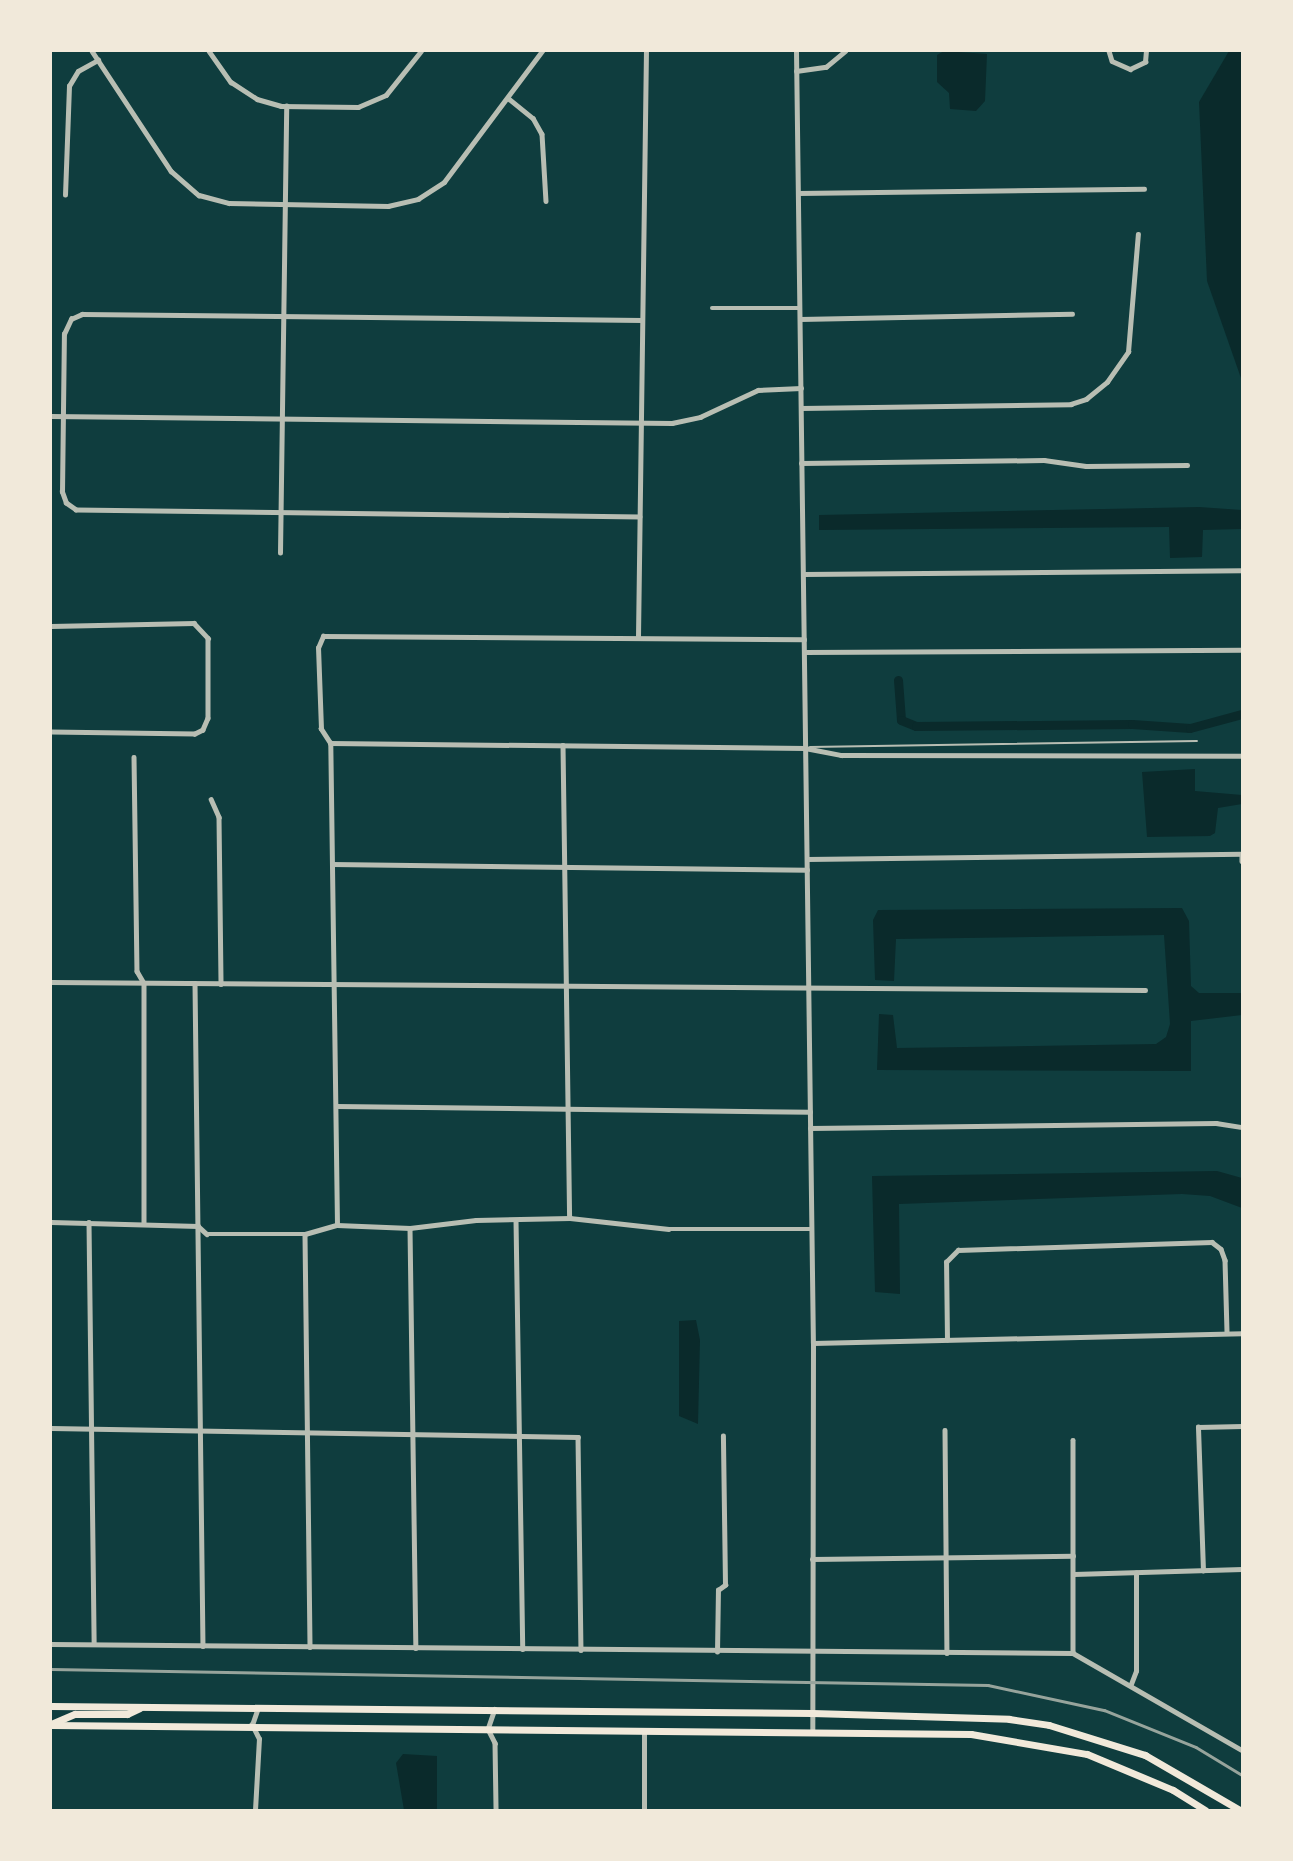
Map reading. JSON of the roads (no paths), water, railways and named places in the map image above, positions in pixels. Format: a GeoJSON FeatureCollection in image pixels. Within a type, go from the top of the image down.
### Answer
{"type":"FeatureCollection","features":[{"type":"Feature","properties":{"kind":"main road"},"geometry":{"type":"LineString","coordinates":[[51,1706],[963,1716],[1049,1725],[1145,1755],[1240,1810]]}},
{"type":"Feature","properties":{"kind":"main road"},"geometry":{"type":"LineString","coordinates":[[51,1725],[75,1714],[127,1714],[144,1706]]}},
{"type":"Feature","properties":{"kind":"main road"},"geometry":{"type":"LineString","coordinates":[[51,1725],[971,1734],[1053,1745],[1142,1775],[1205,1810]]}},
{"type":"Feature","properties":{"kind":"street"},"geometry":{"type":"LineString","coordinates":[[92,51],[171,171],[188,188],[223,202],[388,206],[418,199],[451,175],[542,51]]}},
{"type":"Feature","properties":{"kind":"street"},"geometry":{"type":"LineString","coordinates":[[209,51],[246,93],[286,106],[358,107],[376,102],[390,91],[421,51]]}},
{"type":"Feature","properties":{"kind":"street"},"geometry":{"type":"LineString","coordinates":[[638,638],[646,51]]}},
{"type":"Feature","properties":{"kind":"street"},"geometry":{"type":"LineString","coordinates":[[796,51],[813,1343],[812,1732]]}},
{"type":"Feature","properties":{"kind":"street"},"geometry":{"type":"LineString","coordinates":[[796,71],[826,67],[845,51]]}},
{"type":"Feature","properties":{"kind":"street"},"geometry":{"type":"LineString","coordinates":[[1109,51],[1112,61],[1130,69],[1145,62],[1146,51]]}},
{"type":"Feature","properties":{"kind":"street"},"geometry":{"type":"LineString","coordinates":[[65,195],[69,86],[78,71],[98,60]]}},
{"type":"Feature","properties":{"kind":"street"},"geometry":{"type":"LineString","coordinates":[[508,98],[529,114],[542,134],[546,201]]}},
{"type":"Feature","properties":{"kind":"street"},"geometry":{"type":"LineString","coordinates":[[280,553],[286,106]]}},
{"type":"Feature","properties":{"kind":"street"},"geometry":{"type":"LineString","coordinates":[[798,193],[1144,189]]}},
{"type":"Feature","properties":{"kind":"street"},"geometry":{"type":"LineString","coordinates":[[801,408],[1071,404],[1086,400],[1107,382],[1128,352],[1138,234]]}},
{"type":"Feature","properties":{"kind":"street"},"geometry":{"type":"LineString","coordinates":[[712,307],[800,308]]}},
{"type":"Feature","properties":{"kind":"street"},"geometry":{"type":"LineString","coordinates":[[640,517],[281,513],[71,507],[62,492],[64,334],[71,319],[82,314],[642,320]]}},
{"type":"Feature","properties":{"kind":"street"},"geometry":{"type":"LineString","coordinates":[[800,319],[1072,314]]}},
{"type":"Feature","properties":{"kind":"street"},"geometry":{"type":"LineString","coordinates":[[51,416],[682,422],[758,390],[801,388]]}},
{"type":"Feature","properties":{"kind":"street"},"geometry":{"type":"LineString","coordinates":[[802,463],[1044,460],[1086,466],[1187,465]]}},
{"type":"Feature","properties":{"kind":"street"},"geometry":{"type":"LineString","coordinates":[[803,575],[1242,570]]}},
{"type":"Feature","properties":{"kind":"street"},"geometry":{"type":"LineString","coordinates":[[51,626],[194,623],[208,638],[208,718],[203,730],[195,734],[51,732]]}},
{"type":"Feature","properties":{"kind":"street"},"geometry":{"type":"LineString","coordinates":[[337,1225],[330,743],[321,729],[318,648],[328,634],[804,639]]}},
{"type":"Feature","properties":{"kind":"street"},"geometry":{"type":"LineString","coordinates":[[804,652],[1242,650]]}},
{"type":"Feature","properties":{"kind":"street"},"geometry":{"type":"LineString","coordinates":[[330,743],[805,748],[841,755],[1242,756]]}},
{"type":"Feature","properties":{"kind":"street"},"geometry":{"type":"LineString","coordinates":[[564,745],[570,1218]]}},
{"type":"Feature","properties":{"kind":"street"},"geometry":{"type":"LineString","coordinates":[[134,757],[137,971],[144,983],[145,1224]]}},
{"type":"Feature","properties":{"kind":"street"},"geometry":{"type":"LineString","coordinates":[[211,799],[219,817],[221,984]]}},
{"type":"Feature","properties":{"kind":"street"},"geometry":{"type":"LineString","coordinates":[[807,859],[1242,854],[1242,861]]}},
{"type":"Feature","properties":{"kind":"street"},"geometry":{"type":"LineString","coordinates":[[332,864],[807,870]]}},
{"type":"Feature","properties":{"kind":"street"},"geometry":{"type":"LineString","coordinates":[[51,982],[808,991],[1144,990]]}},
{"type":"Feature","properties":{"kind":"street"},"geometry":{"type":"LineString","coordinates":[[195,983],[203,1646]]}},
{"type":"Feature","properties":{"kind":"street"},"geometry":{"type":"LineString","coordinates":[[336,1106],[810,1112]]}},
{"type":"Feature","properties":{"kind":"street"},"geometry":{"type":"LineString","coordinates":[[810,1128],[1216,1122],[1242,1127]]}},
{"type":"Feature","properties":{"kind":"street"},"geometry":{"type":"LineString","coordinates":[[198,1226],[203,1234],[305,1234],[337,1225],[410,1228],[570,1218],[668,1229],[811,1229]]}},
{"type":"Feature","properties":{"kind":"street"},"geometry":{"type":"LineString","coordinates":[[516,1220],[517,1437],[523,1649]]}},
{"type":"Feature","properties":{"kind":"street"},"geometry":{"type":"LineString","coordinates":[[51,1222],[198,1226]]}},
{"type":"Feature","properties":{"kind":"street"},"geometry":{"type":"LineString","coordinates":[[89,1222],[94,1644]]}},
{"type":"Feature","properties":{"kind":"street"},"geometry":{"type":"LineString","coordinates":[[410,1228],[415,1648]]}},
{"type":"Feature","properties":{"kind":"street"},"geometry":{"type":"LineString","coordinates":[[305,1234],[310,1647]]}},
{"type":"Feature","properties":{"kind":"street"},"geometry":{"type":"LineString","coordinates":[[947,1340],[946,1262],[958,1250],[1212,1242],[1221,1249],[1225,1259],[1227,1333]]}},
{"type":"Feature","properties":{"kind":"street"},"geometry":{"type":"LineString","coordinates":[[813,1343],[1242,1333]]}},
{"type":"Feature","properties":{"kind":"street"},"geometry":{"type":"LineString","coordinates":[[1203,1571],[1198,1427],[1242,1426]]}},
{"type":"Feature","properties":{"kind":"street"},"geometry":{"type":"LineString","coordinates":[[51,1428],[578,1437],[581,1650]]}},
{"type":"Feature","properties":{"kind":"street"},"geometry":{"type":"LineString","coordinates":[[945,1430],[947,1653]]}},
{"type":"Feature","properties":{"kind":"street"},"geometry":{"type":"LineString","coordinates":[[717,1651],[718,1590],[725,1585],[723,1436]]}},
{"type":"Feature","properties":{"kind":"street"},"geometry":{"type":"LineString","coordinates":[[1073,1440],[1073,1653]]}},
{"type":"Feature","properties":{"kind":"street"},"geometry":{"type":"LineString","coordinates":[[813,1559],[1073,1556]]}},
{"type":"Feature","properties":{"kind":"street"},"geometry":{"type":"LineString","coordinates":[[1074,1574],[1242,1569]]}},
{"type":"Feature","properties":{"kind":"street"},"geometry":{"type":"LineString","coordinates":[[1131,1684],[1136,1671],[1136,1573]]}},
{"type":"Feature","properties":{"kind":"street"},"geometry":{"type":"LineString","coordinates":[[51,1644],[812,1653],[1073,1653],[1131,1684],[1242,1751]]}},
{"type":"Feature","properties":{"kind":"street"},"geometry":{"type":"LineString","coordinates":[[255,1810],[258,1739],[252,1725],[259,1707]]}},
{"type":"Feature","properties":{"kind":"street"},"geometry":{"type":"LineString","coordinates":[[495,1709],[488,1729],[495,1743],[496,1810]]}},
{"type":"Feature","properties":{"kind":"street"},"geometry":{"type":"LineString","coordinates":[[644,1731],[644,1810]]}},
{"type":"Feature","properties":{"kind":"lane"},"geometry":{"type":"LineString","coordinates":[[805,748],[1196,741]]}},
{"type":"Feature","properties":{"kind":"water"},"geometry":{"type":"Polygon","coordinates":[[[944,51],[987,54],[985,101],[976,111],[950,109],[949,93],[937,82],[937,55],[944,51]]]}},
{"type":"Feature","properties":{"kind":"water"},"geometry":{"type":"Polygon","coordinates":[[[1229,51],[1242,51],[1242,381],[1207,281],[1199,102],[1229,51]]]}},
{"type":"Feature","properties":{"kind":"water"},"geometry":{"type":"Polygon","coordinates":[[[1199,507],[1242,510],[1242,529],[1203,530],[1202,557],[1170,558],[1169,527],[819,530],[819,515],[1199,507]]]}},
{"type":"Feature","properties":{"kind":"water"},"geometry":{"type":"Polygon","coordinates":[[[1195,769],[1195,791],[1242,795],[1242,804],[1218,808],[1215,833],[1210,836],[1147,837],[1142,772],[1195,769]]]}},
{"type":"Feature","properties":{"kind":"water"},"geometry":{"type":"Polygon","coordinates":[[[1182,908],[1189,921],[1191,986],[1199,993],[1242,993],[1242,1015],[1191,1021],[1191,1071],[877,1070],[879,1014],[893,1015],[897,1048],[1156,1044],[1166,1037],[1170,1024],[1164,935],[896,939],[894,981],[875,980],[873,920],[878,910],[1182,908]]]}},
{"type":"Feature","properties":{"kind":"water"},"geometry":{"type":"Polygon","coordinates":[[[1217,1171],[1242,1178],[1242,1208],[1210,1196],[1182,1194],[899,1204],[900,1294],[875,1292],[872,1176],[1217,1171]]]}},
{"type":"Feature","properties":{"kind":"water"},"geometry":{"type":"Polygon","coordinates":[[[696,1320],[700,1340],[698,1424],[679,1416],[679,1321],[696,1320]]]}},
{"type":"Feature","properties":{"kind":"water"},"geometry":{"type":"Polygon","coordinates":[[[403,1754],[437,1756],[437,1810],[404,1810],[396,1763],[403,1754]]]}},
{"type":"Feature","properties":{"kind":"waterway"},"geometry":{"type":"LineString","coordinates":[[898,680],[901,720],[916,726],[1132,724],[1190,728],[1242,714]]}},
{"type":"Feature","properties":{"kind":"railway"},"geometry":{"type":"LineString","coordinates":[[51,1669],[988,1685],[1104,1710],[1196,1747],[1242,1775]]}}]}
